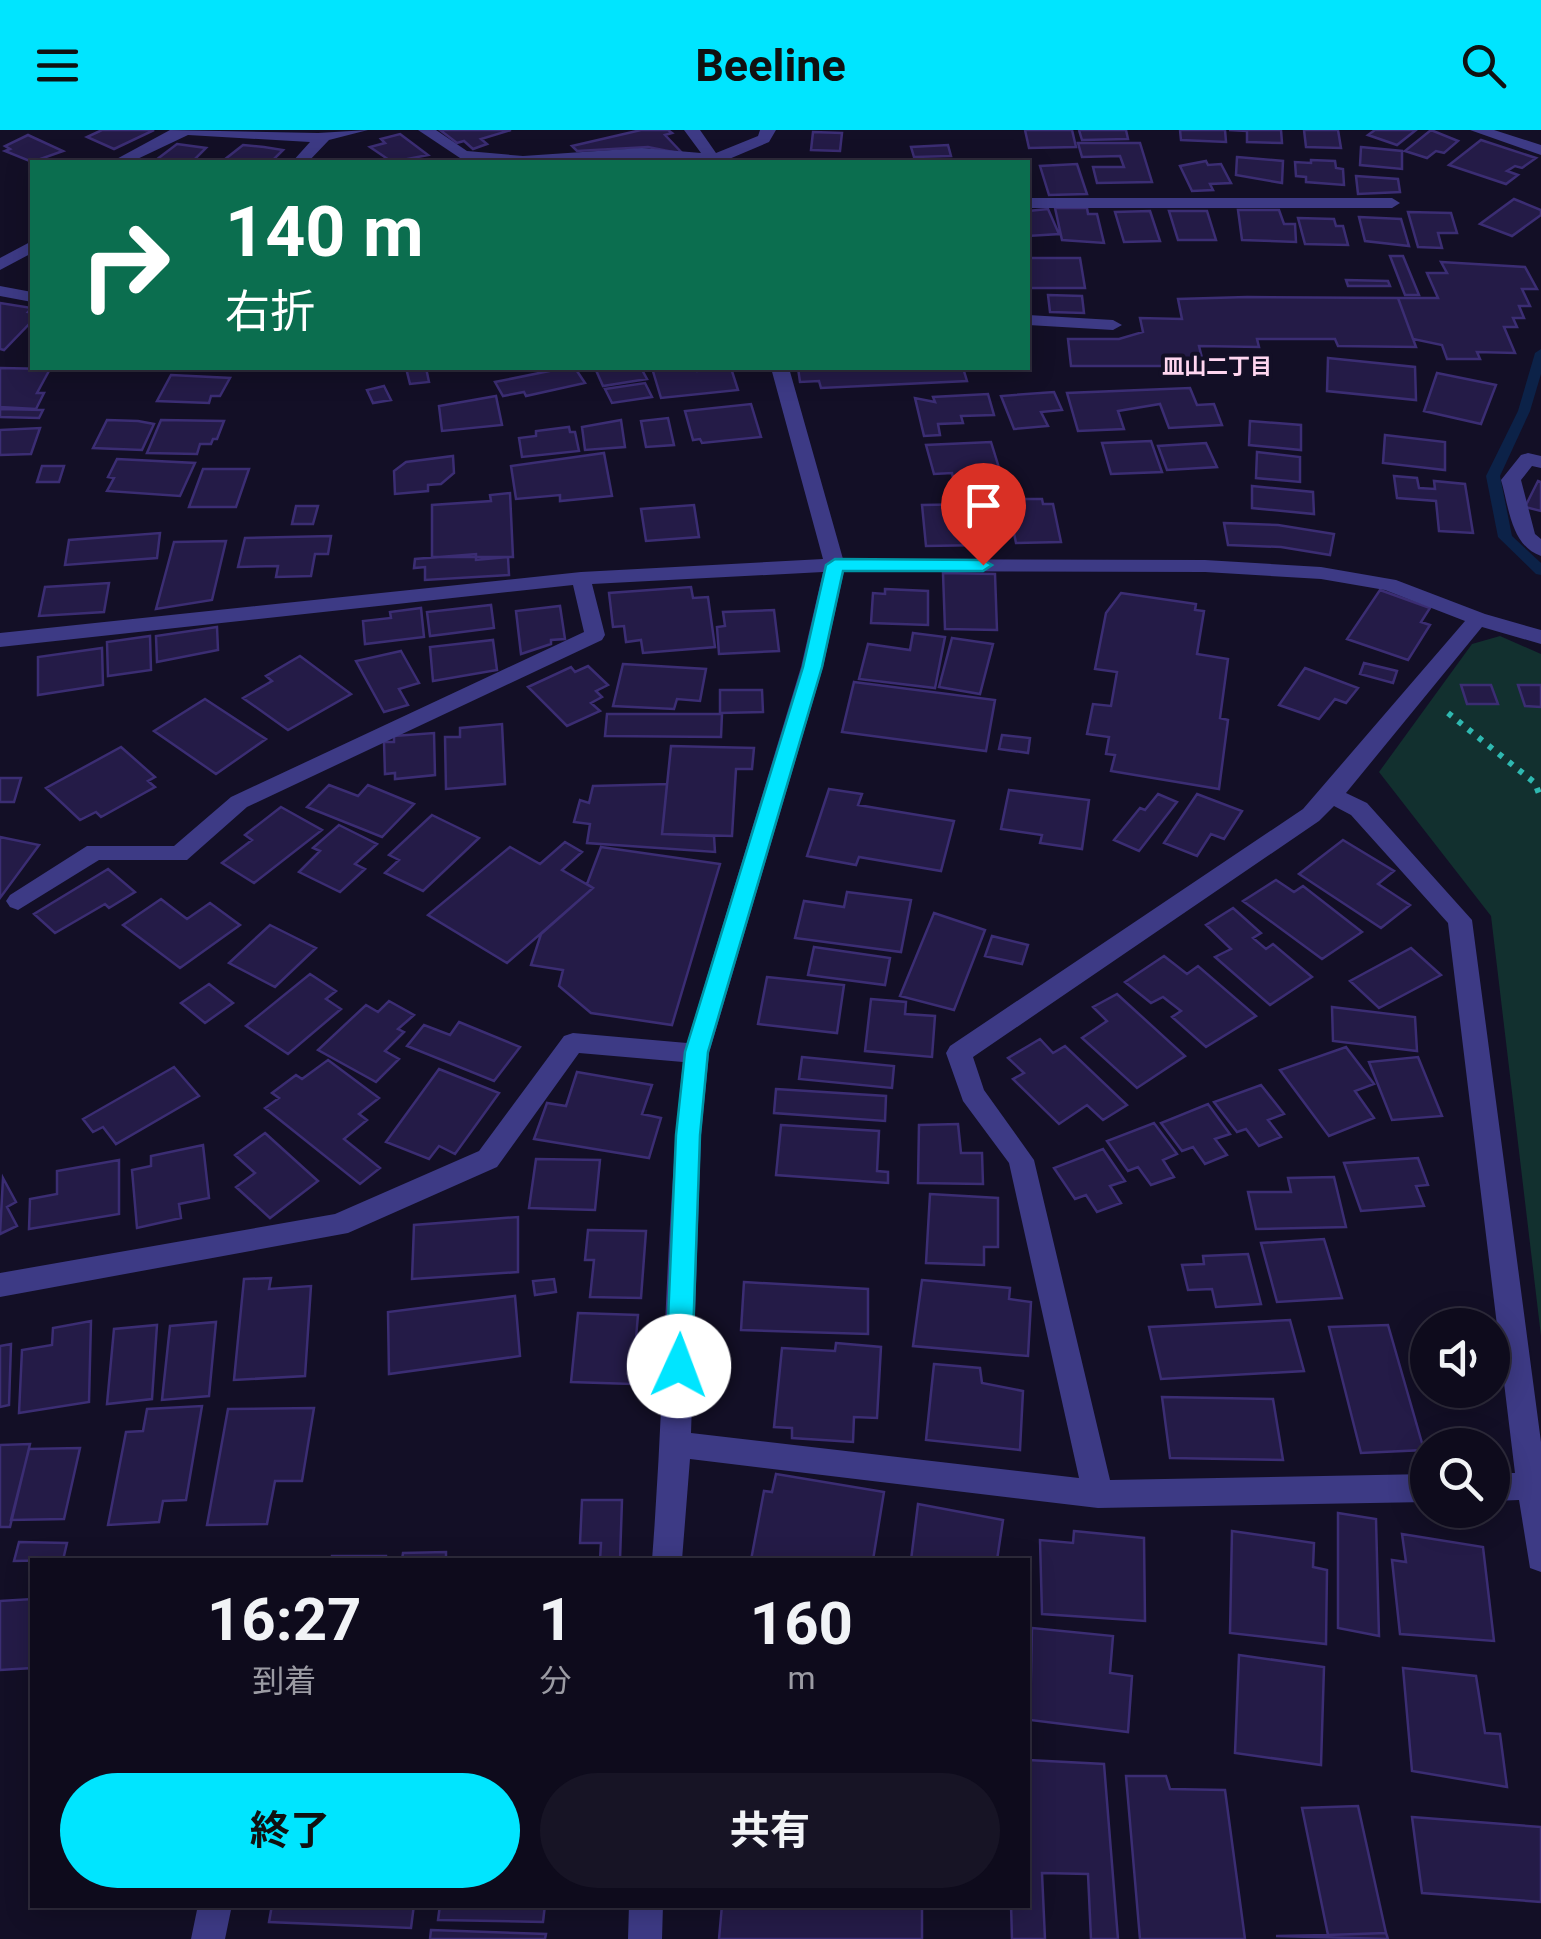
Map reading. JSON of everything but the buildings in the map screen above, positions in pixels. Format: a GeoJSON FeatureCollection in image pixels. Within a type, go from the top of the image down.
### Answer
{"type":"FeatureCollection","features":[{"type":"Feature","properties":{"kind":"street"},"geometry":{"type":"LineString","coordinates":[[122,160],[181,131],[324,137],[360,130]]}},
{"type":"Feature","properties":{"kind":"street"},"geometry":{"type":"LineString","coordinates":[[426,130],[463,155],[507,160]]}},
{"type":"Feature","properties":{"kind":"street"},"geometry":{"type":"LineString","coordinates":[[692,130],[713,160]]}},
{"type":"Feature","properties":{"kind":"street"},"geometry":{"type":"LineString","coordinates":[[716,160],[764,139],[768,130]]}},
{"type":"Feature","properties":{"kind":"street"},"geometry":{"type":"LineString","coordinates":[[1478,130],[1541,150]]}},
{"type":"Feature","properties":{"kind":"street"},"geometry":{"type":"LineString","coordinates":[[302,160],[324,137]]}},
{"type":"Feature","properties":{"kind":"street"},"geometry":{"type":"LineString","coordinates":[[550,160],[642,153],[705,160]]}},
{"type":"Feature","properties":{"kind":"street"},"geometry":{"type":"LineString","coordinates":[[1030,203],[1392,203]]}},
{"type":"Feature","properties":{"kind":"street"},"geometry":{"type":"LineString","coordinates":[[0,265],[30,247]]}},
{"type":"Feature","properties":{"kind":"street"},"geometry":{"type":"LineString","coordinates":[[0,292],[30,296]]}},
{"type":"Feature","properties":{"kind":"street"},"geometry":{"type":"LineString","coordinates":[[1030,320],[1113,325]]}},
{"type":"Feature","properties":{"kind":"street"},"geometry":{"type":"LineString","coordinates":[[667,1558],[676,1444],[688,1135],[696,1052],[812,667],[835,565],[781,370]]}},
{"type":"Feature","properties":{"kind":"street"},"geometry":{"type":"LineString","coordinates":[[1541,462],[1528,459],[1511,480],[1526,536],[1541,550]]}},
{"type":"Feature","properties":{"kind":"street"},"geometry":{"type":"LineString","coordinates":[[0,640],[580,578],[835,565],[1277,569],[1389,584],[1478,619],[1541,636]]}},
{"type":"Feature","properties":{"kind":"street"},"geometry":{"type":"LineString","coordinates":[[18,901],[95,852],[179,854],[239,802],[595,635],[580,578]]}},
{"type":"Feature","properties":{"kind":"street"},"geometry":{"type":"LineString","coordinates":[[1098,1494],[1021,1160],[972,1094],[959,1052],[1311,816],[1478,619]]}},
{"type":"Feature","properties":{"kind":"street"},"geometry":{"type":"LineString","coordinates":[[1332,795],[1360,809],[1460,920],[1541,1558]]}},
{"type":"Feature","properties":{"kind":"street"},"geometry":{"type":"LineString","coordinates":[[0,1285],[338,1225],[488,1158],[574,1043],[696,1052]]}},
{"type":"Feature","properties":{"kind":"street"},"geometry":{"type":"LineString","coordinates":[[676,1444],[1098,1494],[1410,1488]]}},
{"type":"Feature","properties":{"kind":"street"},"geometry":{"type":"LineString","coordinates":[[1510,1487],[1530,1486]]}},
{"type":"Feature","properties":{"kind":"street"},"geometry":{"type":"LineString","coordinates":[[208,1939],[214,1908]]}},
{"type":"Feature","properties":{"kind":"street"},"geometry":{"type":"LineString","coordinates":[[645,1939],[646,1908]]}},
{"type":"Feature","properties":{"kind":"path"},"geometry":{"type":"LineString","coordinates":[[1439,706],[1538,783],[1541,799]]}},
{"type":"Feature","properties":{"kind":"green space"},"geometry":{"type":"Polygon","coordinates":[[[1500,636],[1541,654],[1541,1336],[1491,916],[1379,772],[1472,644],[1500,636]]]}},
{"type":"Feature","properties":{"kind":"waterway"},"geometry":{"type":"LineString","coordinates":[[1541,353],[1524,411],[1493,476],[1505,537],[1541,571]]}},
{"type":"Feature","properties":{"kind":"district","name":"皿山二丁目"},"geometry":{"type":"Point","coordinates":[1217,366]}},
{"type":"Feature","properties":{"kind":"route"},"geometry":{"type":"LineString","coordinates":[[679,1366],[688,1135],[696,1052],[812,667],[835,565],[983,565]]}}]}
